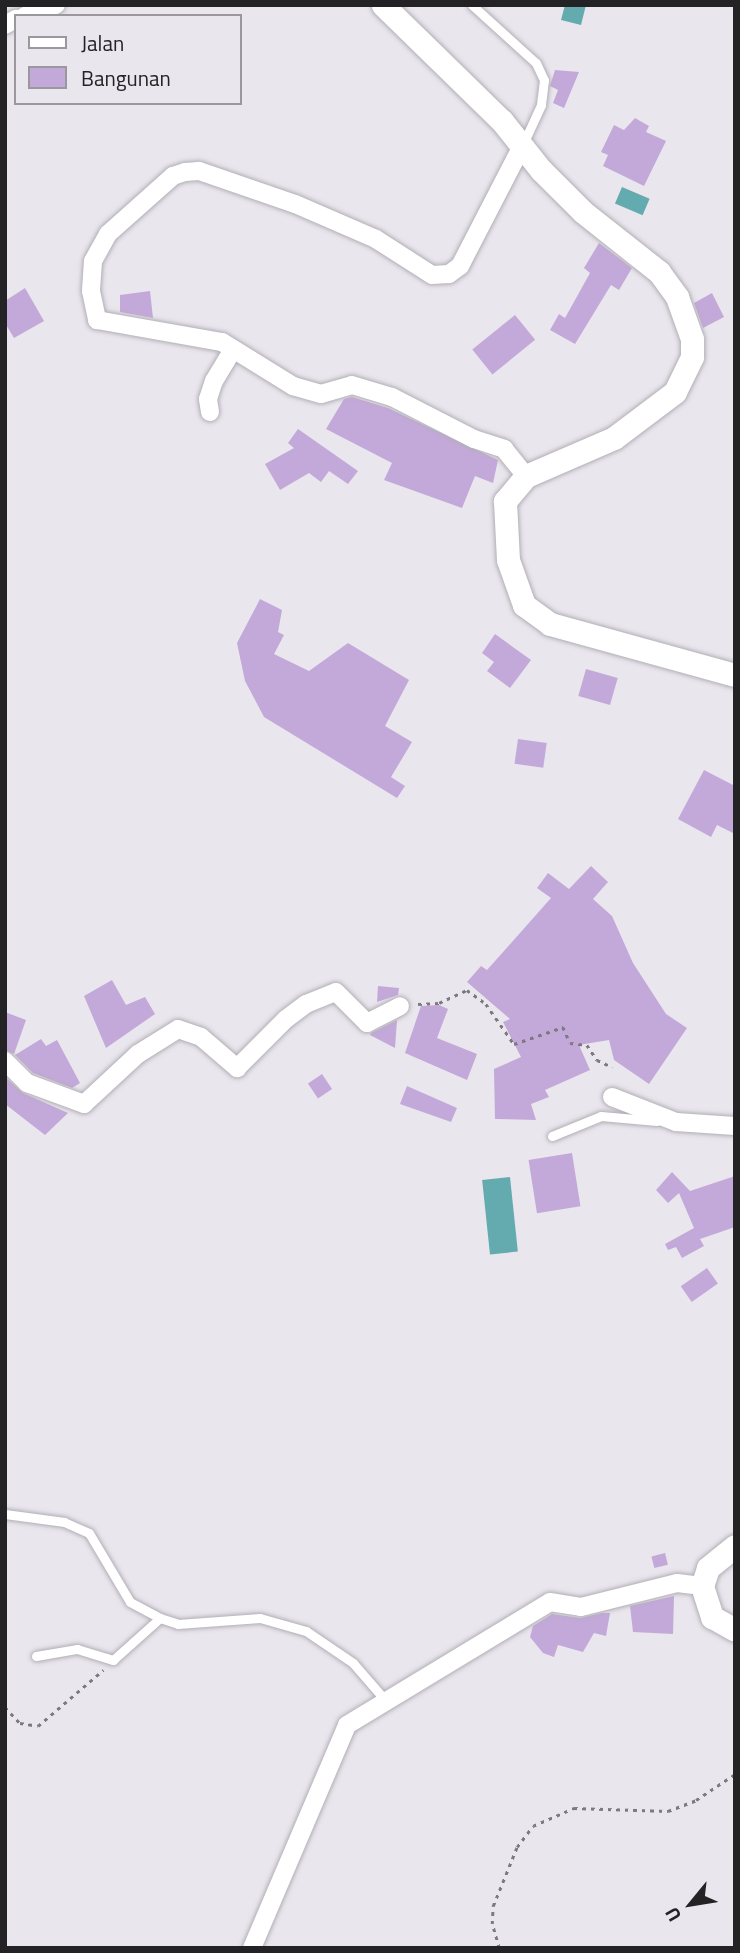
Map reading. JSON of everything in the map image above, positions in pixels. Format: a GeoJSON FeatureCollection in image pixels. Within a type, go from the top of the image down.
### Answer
{"type":"FeatureCollection","features":[{"type":"Feature","properties":{"kind":"street"},"geometry":{"type":"LineString","coordinates":[[31,14],[56,5]]}},
{"type":"Feature","properties":{"kind":"street"},"geometry":{"type":"LineString","coordinates":[[383,5],[583,212],[659,272],[677,296],[692,339],[685,375],[665,400],[614,438],[526,476],[505,501],[503,528],[512,581],[524,605],[550,624],[735,675]]}},
{"type":"Feature","properties":{"kind":"street"},"geometry":{"type":"LineString","coordinates":[[522,146],[460,266],[442,276],[411,264],[376,239],[295,204],[199,171],[173,176],[108,234],[93,261],[90,291],[97,320],[192,334],[222,342],[293,386],[321,394],[352,385],[393,397],[474,439],[504,449],[526,476]]}},
{"type":"Feature","properties":{"kind":"street"},"geometry":{"type":"LineString","coordinates":[[210,412],[208,399],[214,381],[233,349]]}},
{"type":"Feature","properties":{"kind":"street"},"geometry":{"type":"LineString","coordinates":[[5,1061],[27,1083],[84,1104],[138,1054],[178,1029],[201,1037],[237,1068],[244,1066],[286,1019],[306,1004],[335,992],[367,1023],[400,1006]]}},
{"type":"Feature","properties":{"kind":"street"},"geometry":{"type":"LineString","coordinates":[[612,1097],[676,1122],[735,1126]]}},
{"type":"Feature","properties":{"kind":"street"},"geometry":{"type":"LineString","coordinates":[[735,1546],[708,1568],[702,1586],[712,1617],[735,1630]]}},
{"type":"Feature","properties":{"kind":"street"},"geometry":{"type":"LineString","coordinates":[[252,1948],[272,1908],[341,1731],[385,1700],[550,1602],[581,1607],[677,1583],[702,1586]]}},
{"type":"Feature","properties":{"kind":"lane"},"geometry":{"type":"LineString","coordinates":[[472,5],[536,63],[544,80],[541,105],[522,146]]}},
{"type":"Feature","properties":{"kind":"lane"},"geometry":{"type":"LineString","coordinates":[[552,1136],[611,1115],[676,1122]]}},
{"type":"Feature","properties":{"kind":"lane"},"geometry":{"type":"LineString","coordinates":[[5,1514],[64,1522],[89,1533],[130,1601],[160,1618],[178,1624],[260,1618],[306,1631],[353,1663],[385,1700]]}},
{"type":"Feature","properties":{"kind":"lane"},"geometry":{"type":"LineString","coordinates":[[36,1656],[77,1649],[114,1660],[160,1618]]}},
{"type":"Feature","properties":{"kind":"path"},"geometry":{"type":"LineString","coordinates":[[400,1006],[439,1003],[467,990],[499,1020],[514,1044],[563,1027],[570,1043],[587,1045],[597,1060],[612,1067]]}},
{"type":"Feature","properties":{"kind":"path"},"geometry":{"type":"LineString","coordinates":[[5,1707],[20,1723],[43,1724],[114,1660]]}},
{"type":"Feature","properties":{"kind":"path"},"geometry":{"type":"LineString","coordinates":[[499,1948],[492,1924],[493,1906],[517,1847],[533,1826],[574,1808],[668,1811],[696,1800],[735,1774]]}},
{"type":"Feature","properties":{"kind":"water"},"geometry":{"type":"Polygon","coordinates":[[[565,5],[586,5],[581,25],[561,20],[565,5]]]}},
{"type":"Feature","properties":{"kind":"water"},"geometry":{"type":"Polygon","coordinates":[[[622,187],[650,199],[643,215],[615,204],[622,187]]]}},
{"type":"Feature","properties":{"kind":"water"},"geometry":{"type":"Polygon","coordinates":[[[510,1177],[518,1252],[490,1255],[482,1180],[510,1177]]]}},
{"type":"Feature","properties":{"kind":"building"},"geometry":{"type":"Polygon","coordinates":[[[555,70],[579,72],[564,108],[553,103],[558,90],[550,86],[555,70]]]}},
{"type":"Feature","properties":{"kind":"building"},"geometry":{"type":"Polygon","coordinates":[[[635,118],[649,126],[646,132],[666,141],[644,186],[603,166],[608,155],[601,152],[614,125],[624,130],[635,118]]]}},
{"type":"Feature","properties":{"kind":"building"},"geometry":{"type":"Polygon","coordinates":[[[599,243],[632,268],[619,290],[611,285],[575,344],[550,330],[559,314],[565,318],[590,273],[584,268],[599,243]]]}},
{"type":"Feature","properties":{"kind":"building"},"geometry":{"type":"Polygon","coordinates":[[[25,288],[44,321],[14,338],[5,323],[5,301],[25,288]]]}},
{"type":"Feature","properties":{"kind":"building"},"geometry":{"type":"Polygon","coordinates":[[[150,291],[153,318],[120,312],[120,295],[150,291]]]}},
{"type":"Feature","properties":{"kind":"building"},"geometry":{"type":"Polygon","coordinates":[[[712,293],[724,317],[703,328],[694,303],[712,293]]]}},
{"type":"Feature","properties":{"kind":"building"},"geometry":{"type":"Polygon","coordinates":[[[515,315],[535,340],[492,374],[472,350],[515,315]]]}},
{"type":"Feature","properties":{"kind":"building"},"geometry":{"type":"Polygon","coordinates":[[[352,397],[388,408],[498,460],[493,483],[475,476],[462,508],[384,480],[392,463],[326,429],[344,399],[352,397]]]}},
{"type":"Feature","properties":{"kind":"building"},"geometry":{"type":"Polygon","coordinates":[[[298,429],[358,471],[348,484],[329,471],[321,482],[309,473],[280,490],[265,464],[294,448],[288,443],[298,429]]]}},
{"type":"Feature","properties":{"kind":"building"},"geometry":{"type":"Polygon","coordinates":[[[260,599],[282,610],[278,632],[284,635],[274,654],[309,671],[348,643],[409,680],[385,726],[412,742],[391,777],[405,786],[397,798],[264,717],[245,681],[237,643],[260,599]]]}},
{"type":"Feature","properties":{"kind":"building"},"geometry":{"type":"Polygon","coordinates":[[[495,634],[531,660],[510,688],[487,671],[494,662],[482,653],[495,634]]]}},
{"type":"Feature","properties":{"kind":"building"},"geometry":{"type":"Polygon","coordinates":[[[586,669],[618,678],[610,705],[578,696],[586,669]]]}},
{"type":"Feature","properties":{"kind":"building"},"geometry":{"type":"Polygon","coordinates":[[[518,739],[547,743],[543,768],[515,764],[518,739]]]}},
{"type":"Feature","properties":{"kind":"building"},"geometry":{"type":"Polygon","coordinates":[[[704,770],[735,786],[735,834],[717,825],[711,837],[678,819],[704,770]]]}},
{"type":"Feature","properties":{"kind":"building"},"geometry":{"type":"Polygon","coordinates":[[[591,866],[608,882],[593,899],[612,916],[633,963],[666,1014],[687,1028],[649,1084],[614,1060],[609,1040],[579,1045],[590,1070],[545,1090],[549,1097],[531,1104],[536,1120],[495,1119],[494,1069],[521,1057],[503,1022],[510,1019],[467,982],[481,966],[487,970],[551,898],[537,888],[548,873],[569,889],[591,866]]]}},
{"type":"Feature","properties":{"kind":"building"},"geometry":{"type":"Polygon","coordinates":[[[112,980],[126,1005],[145,997],[155,1014],[106,1048],[84,996],[112,980]]]}},
{"type":"Feature","properties":{"kind":"building"},"geometry":{"type":"Polygon","coordinates":[[[378,986],[399,988],[398,995],[377,1002],[378,986]]]}},
{"type":"Feature","properties":{"kind":"building"},"geometry":{"type":"Polygon","coordinates":[[[439,1005],[448,1009],[437,1038],[477,1054],[467,1080],[405,1053],[421,1006],[439,1005]]]}},
{"type":"Feature","properties":{"kind":"building"},"geometry":{"type":"Polygon","coordinates":[[[5,1012],[26,1020],[14,1054],[5,1050],[5,1012]]]}},
{"type":"Feature","properties":{"kind":"building"},"geometry":{"type":"Polygon","coordinates":[[[397,1020],[395,1048],[370,1035],[371,1033],[397,1020]]]}},
{"type":"Feature","properties":{"kind":"building"},"geometry":{"type":"Polygon","coordinates":[[[41,1039],[46,1046],[57,1040],[80,1083],[72,1088],[33,1073],[15,1055],[41,1039]]]}},
{"type":"Feature","properties":{"kind":"building"},"geometry":{"type":"Polygon","coordinates":[[[322,1074],[332,1089],[318,1098],[308,1084],[322,1074]]]}},
{"type":"Feature","properties":{"kind":"building"},"geometry":{"type":"Polygon","coordinates":[[[5,1077],[23,1093],[68,1113],[45,1135],[5,1104],[5,1077]]]}},
{"type":"Feature","properties":{"kind":"building"},"geometry":{"type":"Polygon","coordinates":[[[407,1086],[457,1108],[451,1122],[400,1104],[407,1086]]]}},
{"type":"Feature","properties":{"kind":"building"},"geometry":{"type":"Polygon","coordinates":[[[572,1153],[580,1206],[537,1213],[529,1160],[572,1153]]]}},
{"type":"Feature","properties":{"kind":"building"},"geometry":{"type":"Polygon","coordinates":[[[672,1172],[690,1191],[735,1176],[735,1227],[700,1239],[704,1246],[682,1258],[676,1247],[668,1250],[665,1244],[694,1228],[679,1193],[668,1203],[656,1190],[672,1172]]]}},
{"type":"Feature","properties":{"kind":"building"},"geometry":{"type":"Polygon","coordinates":[[[707,1268],[718,1284],[692,1302],[681,1286],[707,1268]]]}},
{"type":"Feature","properties":{"kind":"building"},"geometry":{"type":"Polygon","coordinates":[[[665,1553],[668,1565],[654,1568],[651,1556],[665,1553]]]}},
{"type":"Feature","properties":{"kind":"building"},"geometry":{"type":"Polygon","coordinates":[[[674,1596],[673,1634],[633,1632],[630,1606],[674,1596]]]}},
{"type":"Feature","properties":{"kind":"building"},"geometry":{"type":"Polygon","coordinates":[[[610,1613],[606,1636],[594,1633],[583,1652],[558,1645],[554,1657],[543,1653],[530,1637],[533,1626],[552,1614],[580,1618],[610,1613]]]}}]}
